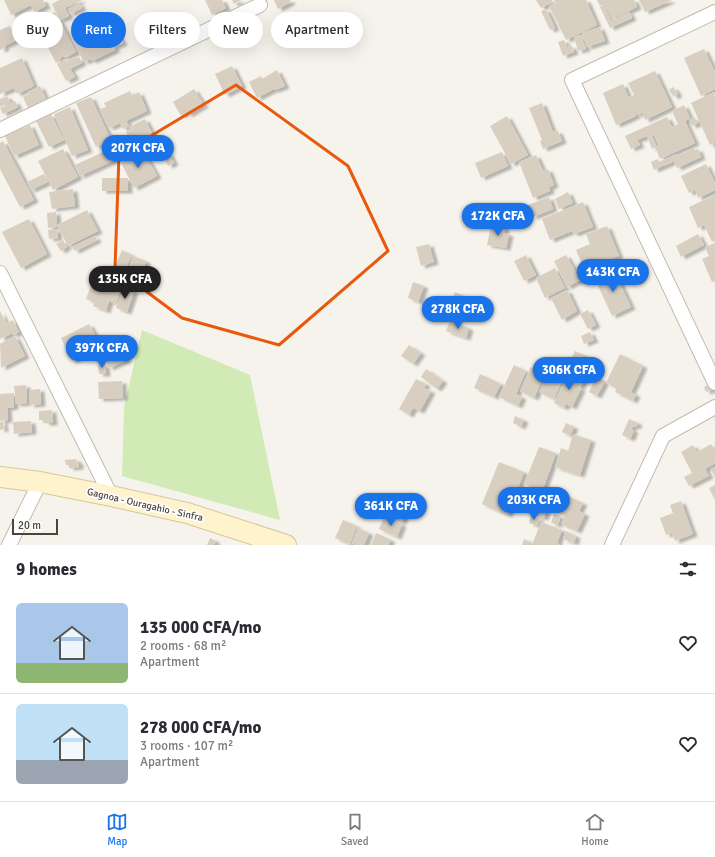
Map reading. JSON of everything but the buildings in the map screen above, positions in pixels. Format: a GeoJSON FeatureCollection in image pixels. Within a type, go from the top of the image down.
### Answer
{"type":"FeatureCollection","features":[{"type":"Feature","properties":{"kind":"main road","name":"Gagnoa - Ouragahio - Sinfra"},"geometry":{"type":"LineString","coordinates":[[0,478],[40,482],[187,513],[286,545]]}},
{"type":"Feature","properties":{"kind":"street"},"geometry":{"type":"LineString","coordinates":[[0,130],[260,5]]}},
{"type":"Feature","properties":{"kind":"street"},"geometry":{"type":"LineString","coordinates":[[715,12],[572,80],[715,383]]}},
{"type":"Feature","properties":{"kind":"street"},"geometry":{"type":"LineString","coordinates":[[0,273],[111,496]]}},
{"type":"Feature","properties":{"kind":"street"},"geometry":{"type":"LineString","coordinates":[[612,545],[663,436],[715,407]]}},
{"type":"Feature","properties":{"kind":"street"},"geometry":{"type":"LineString","coordinates":[[9,545],[40,482]]}},
{"type":"Feature","properties":{"kind":"highlighted area"},"geometry":{"type":"Polygon","coordinates":[[[236,85],[348,166],[388,251],[279,345],[182,318],[115,268],[119,155],[236,85]]]}},
{"type":"Feature","properties":{"kind":"green space"},"geometry":{"type":"Polygon","coordinates":[[[142,330],[250,375],[280,520],[122,476],[124,407],[142,330]]]}}]}
